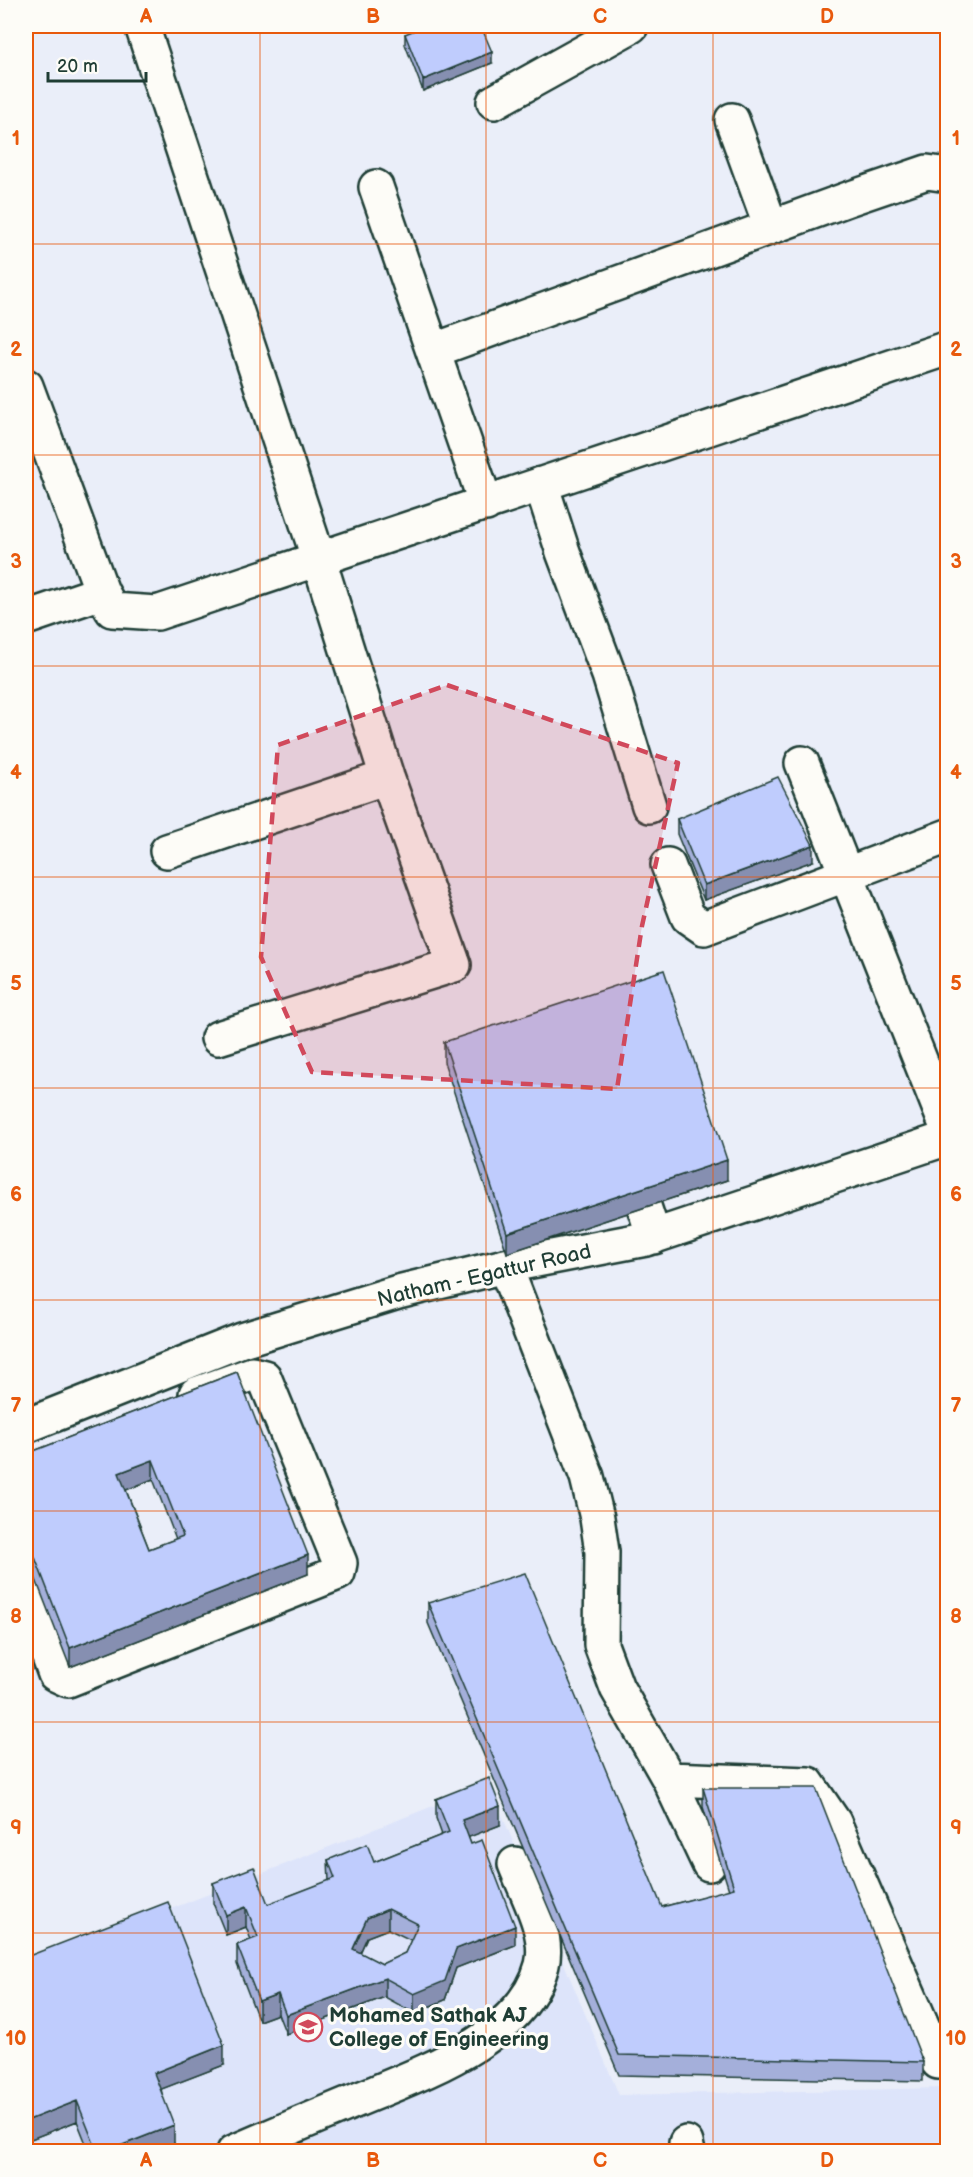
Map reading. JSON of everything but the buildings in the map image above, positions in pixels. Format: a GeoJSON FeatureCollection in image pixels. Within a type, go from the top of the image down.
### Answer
{"type":"FeatureCollection","features":[{"type":"Feature","properties":{"kind":"street"},"geometry":{"type":"LineString","coordinates":[[142,26],[319,560],[387,777],[454,965],[218,1038]]}},
{"type":"Feature","properties":{"kind":"street"},"geometry":{"type":"LineString","coordinates":[[494,102],[631,26]]}},
{"type":"Feature","properties":{"kind":"street"},"geometry":{"type":"LineString","coordinates":[[732,120],[771,227]]}},
{"type":"Feature","properties":{"kind":"street"},"geometry":{"type":"LineString","coordinates":[[435,350],[927,172],[948,175]]}},
{"type":"Feature","properties":{"kind":"street"},"geometry":{"type":"LineString","coordinates":[[376,187],[435,350],[486,504]]}},
{"type":"Feature","properties":{"kind":"street"},"geometry":{"type":"LineString","coordinates":[[29,407],[102,592],[112,610],[157,614],[948,348]]}},
{"type":"Feature","properties":{"kind":"street"},"geometry":{"type":"LineString","coordinates":[[542,484],[563,552],[609,675],[649,806]]}},
{"type":"Feature","properties":{"kind":"street"},"geometry":{"type":"LineString","coordinates":[[26,618],[102,592]]}},
{"type":"Feature","properties":{"kind":"street"},"geometry":{"type":"LineString","coordinates":[[802,763],[844,875],[948,1130]]}},
{"type":"Feature","properties":{"kind":"street"},"geometry":{"type":"LineString","coordinates":[[167,851],[387,777]]}},
{"type":"Feature","properties":{"kind":"street"},"geometry":{"type":"LineString","coordinates":[[668,864],[688,917],[704,928],[948,836]]}},
{"type":"Feature","properties":{"kind":"street"},"geometry":{"type":"LineString","coordinates":[[621,1138],[654,1236]]}},
{"type":"Feature","properties":{"kind":"street","name":"Natham - Egattur Road"},"geometry":{"type":"LineString","coordinates":[[36,1443],[242,1340],[398,1292],[521,1263],[654,1236],[948,1138]]}},
{"type":"Feature","properties":{"kind":"street"},"geometry":{"type":"LineString","coordinates":[[526,1228],[521,1263],[587,1478],[597,1518],[602,1552],[601,1645],[617,1688],[669,1779],[709,1864]]}},
{"type":"Feature","properties":{"kind":"street"},"geometry":{"type":"LineString","coordinates":[[242,1340],[252,1374]]}},
{"type":"Feature","properties":{"kind":"street"},"geometry":{"type":"LineString","coordinates":[[26,1594],[55,1674],[68,1680],[338,1573],[340,1563],[264,1377],[252,1374],[166,1406]]}},
{"type":"Feature","properties":{"kind":"street"},"geometry":{"type":"LineString","coordinates":[[669,1779],[808,1784],[834,1822],[938,2062]]}},
{"type":"Feature","properties":{"kind":"street"},"geometry":{"type":"LineString","coordinates":[[234,2151],[445,2063],[484,2040],[509,2019],[533,1986],[543,1963],[542,1934],[515,1864]]}},
{"type":"Feature","properties":{"kind":"highlighted area"},"geometry":{"type":"Polygon","coordinates":[[[447,685],[678,763],[642,926],[617,1089],[312,1072],[261,957],[278,745],[447,685]]]}},
{"type":"Feature","properties":{"kind":"shaded area","name":"Mohamed Sathak AJ College of Engineering"},"geometry":{"type":"Polygon","coordinates":[[[489,1784],[619,2095],[947,2088],[947,2151],[26,2152],[26,1966],[489,1784]]]}},
{"type":"Feature","properties":{"kind":"place","name":"Mohamed Sathak AJ College of Engineering"},"geometry":{"type":"Point","coordinates":[308,2027]}}]}
